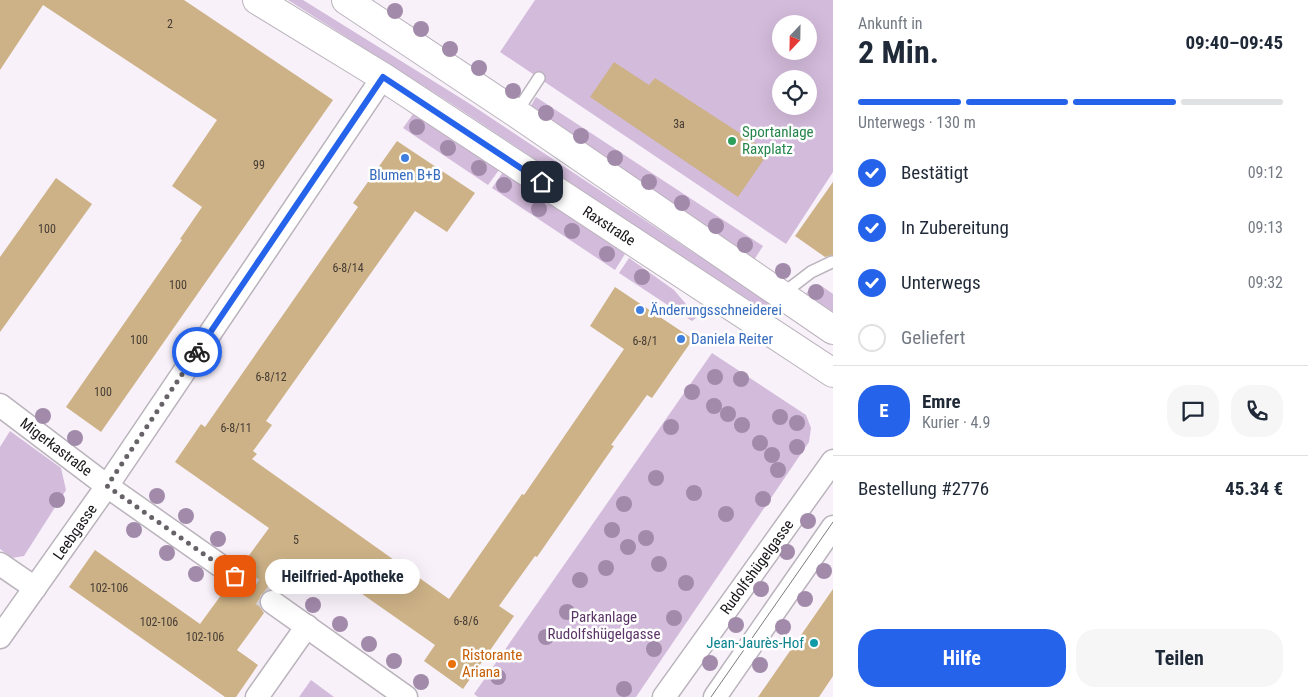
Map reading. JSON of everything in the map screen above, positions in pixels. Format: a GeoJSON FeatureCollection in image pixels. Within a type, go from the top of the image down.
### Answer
{"type":"FeatureCollection","features":[{"type":"Feature","properties":{"kind":"main road","name":"Raxstraße"},"geometry":{"type":"LineString","coordinates":[[257,0],[383,77],[833,372]]}},
{"type":"Feature","properties":{"kind":"main road"},"geometry":{"type":"LineString","coordinates":[[346,0],[516,113],[833,330]]}},
{"type":"Feature","properties":{"kind":"street","name":"Leebgasse"},"geometry":{"type":"LineString","coordinates":[[0,637],[107,486],[383,77]]}},
{"type":"Feature","properties":{"kind":"street","name":"Migerkastraße"},"geometry":{"type":"LineString","coordinates":[[0,405],[107,486],[235,576]]}},
{"type":"Feature","properties":{"kind":"street","name":"Rudolfshügelgasse"},"geometry":{"type":"LineString","coordinates":[[664,697],[833,461]]}},
{"type":"Feature","properties":{"kind":"street"},"geometry":{"type":"LineString","coordinates":[[716,697],[833,528]]}},
{"type":"Feature","properties":{"kind":"street"},"geometry":{"type":"LineString","coordinates":[[0,564],[35,588]]}},
{"type":"Feature","properties":{"kind":"street"},"geometry":{"type":"LineString","coordinates":[[272,602],[406,697]]}},
{"type":"Feature","properties":{"kind":"street"},"geometry":{"type":"LineString","coordinates":[[257,697],[307,626]]}},
{"type":"Feature","properties":{"kind":"lane"},"geometry":{"type":"LineString","coordinates":[[516,113],[539,78]]}},
{"type":"Feature","properties":{"kind":"lane"},"geometry":{"type":"LineString","coordinates":[[781,295],[811,272],[832,262]]}},
{"type":"Feature","properties":{"kind":"green space"},"geometry":{"type":"Polygon","coordinates":[[[288,0],[303,0],[467,102],[774,306],[769,315],[452,104],[288,0]]]}},
{"type":"Feature","properties":{"kind":"green space","name":"Sportanlage Raxplatz"},"geometry":{"type":"Polygon","coordinates":[[[535,0],[833,0],[833,172],[786,244],[500,52],[535,0]]]}},
{"type":"Feature","properties":{"kind":"green space"},"geometry":{"type":"Polygon","coordinates":[[[536,97],[763,246],[754,260],[529,109],[536,97]]]}},
{"type":"Feature","properties":{"kind":"green space"},"geometry":{"type":"Polygon","coordinates":[[[413,114],[499,170],[488,185],[403,128],[413,114]]]}},
{"type":"Feature","properties":{"kind":"green space"},"geometry":{"type":"Polygon","coordinates":[[[503,172],[625,254],[615,270],[492,188],[503,172]]]}},
{"type":"Feature","properties":{"kind":"green space"},"geometry":{"type":"Polygon","coordinates":[[[629,258],[674,290],[697,317],[692,321],[619,273],[629,258]]]}},
{"type":"Feature","properties":{"kind":"green space"},"geometry":{"type":"Polygon","coordinates":[[[823,287],[833,294],[833,312],[806,294],[808,291],[823,287]]]}},
{"type":"Feature","properties":{"kind":"green space","name":"Parkanlage Rudolfshügelgasse"},"geometry":{"type":"Polygon","coordinates":[[[712,353],[806,415],[811,428],[809,442],[636,697],[478,697],[474,694],[712,353]]]}},
{"type":"Feature","properties":{"kind":"green space"},"geometry":{"type":"Polygon","coordinates":[[[10,431],[61,468],[66,490],[24,556],[12,558],[0,549],[0,447],[10,431]]]}},
{"type":"Feature","properties":{"kind":"green space"},"geometry":{"type":"Polygon","coordinates":[[[311,680],[334,697],[299,697],[311,680]]]}},
{"type":"Feature","properties":{"kind":"building"},"geometry":{"type":"Polygon","coordinates":[[[0,0],[184,0],[333,100],[101,432],[66,407],[182,240],[180,239],[202,207],[172,186],[217,120],[43,5],[0,70],[0,0]]]}},
{"type":"Feature","properties":{"kind":"building"},"geometry":{"type":"Polygon","coordinates":[[[614,62],[649,85],[655,78],[769,152],[738,197],[590,97],[614,62]]]}},
{"type":"Feature","properties":{"kind":"building"},"geometry":{"type":"Polygon","coordinates":[[[397,141],[475,193],[447,232],[415,211],[266,421],[272,425],[253,451],[257,454],[252,459],[449,599],[522,494],[524,495],[624,349],[590,326],[615,287],[693,339],[652,398],[647,395],[611,445],[614,446],[537,557],[535,556],[499,606],[514,616],[463,689],[424,661],[435,645],[345,582],[340,587],[302,559],[279,591],[274,589],[267,590],[261,595],[259,600],[260,607],[264,613],[237,650],[258,665],[236,697],[225,697],[69,587],[95,550],[200,624],[227,587],[241,588],[245,584],[248,577],[247,570],[242,565],[269,528],[175,462],[201,424],[205,427],[358,207],[353,203],[397,141]]]}},
{"type":"Feature","properties":{"kind":"building"},"geometry":{"type":"Polygon","coordinates":[[[56,178],[92,204],[0,332],[0,257],[56,178]]]}},
{"type":"Feature","properties":{"kind":"building"},"geometry":{"type":"Polygon","coordinates":[[[833,182],[833,255],[825,257],[795,236],[833,182]]]}},
{"type":"Feature","properties":{"kind":"building","name":"Jean-Jaurès-Hof"},"geometry":{"type":"Polygon","coordinates":[[[833,589],[833,676],[819,697],[758,697],[833,589]]]}},
{"type":"Feature","properties":{"kind":"tunnel"},"geometry":{"type":"LineString","coordinates":[[235,576],[272,602]]}},
{"type":"Feature","properties":{"kind":"tram line"},"geometry":{"type":"LineString","coordinates":[[711,697],[833,522]]}},
{"type":"Feature","properties":{"kind":"way so far"},"geometry":{"type":"LineString","coordinates":[[197,352],[107,486],[235,576]]}},
{"type":"Feature","properties":{"kind":"place","name":"Sportanlage Raxplatz"},"geometry":{"type":"Point","coordinates":[732,141]}},
{"type":"Feature","properties":{"kind":"place","name":"Blumen B+B"},"geometry":{"type":"Point","coordinates":[405,158]}},
{"type":"Feature","properties":{"kind":"place","name":"Änderungsschneiderei"},"geometry":{"type":"Point","coordinates":[640,310]}},
{"type":"Feature","properties":{"kind":"place","name":"Daniela Reiter"},"geometry":{"type":"Point","coordinates":[681,339]}},
{"type":"Feature","properties":{"kind":"place","name":"Heilfried-Apotheke"},"geometry":{"type":"Point","coordinates":[235,576]}},
{"type":"Feature","properties":{"kind":"place","name":"Jean-Jaurès-Hof"},"geometry":{"type":"Point","coordinates":[814,643]}},
{"type":"Feature","properties":{"kind":"place","name":"Ristorante Ariana"},"geometry":{"type":"Point","coordinates":[452,664]}},
{"type":"Feature","properties":{"kind":"route"},"geometry":{"type":"LineString","coordinates":[[197,352],[383,77],[542,182]]}}]}
